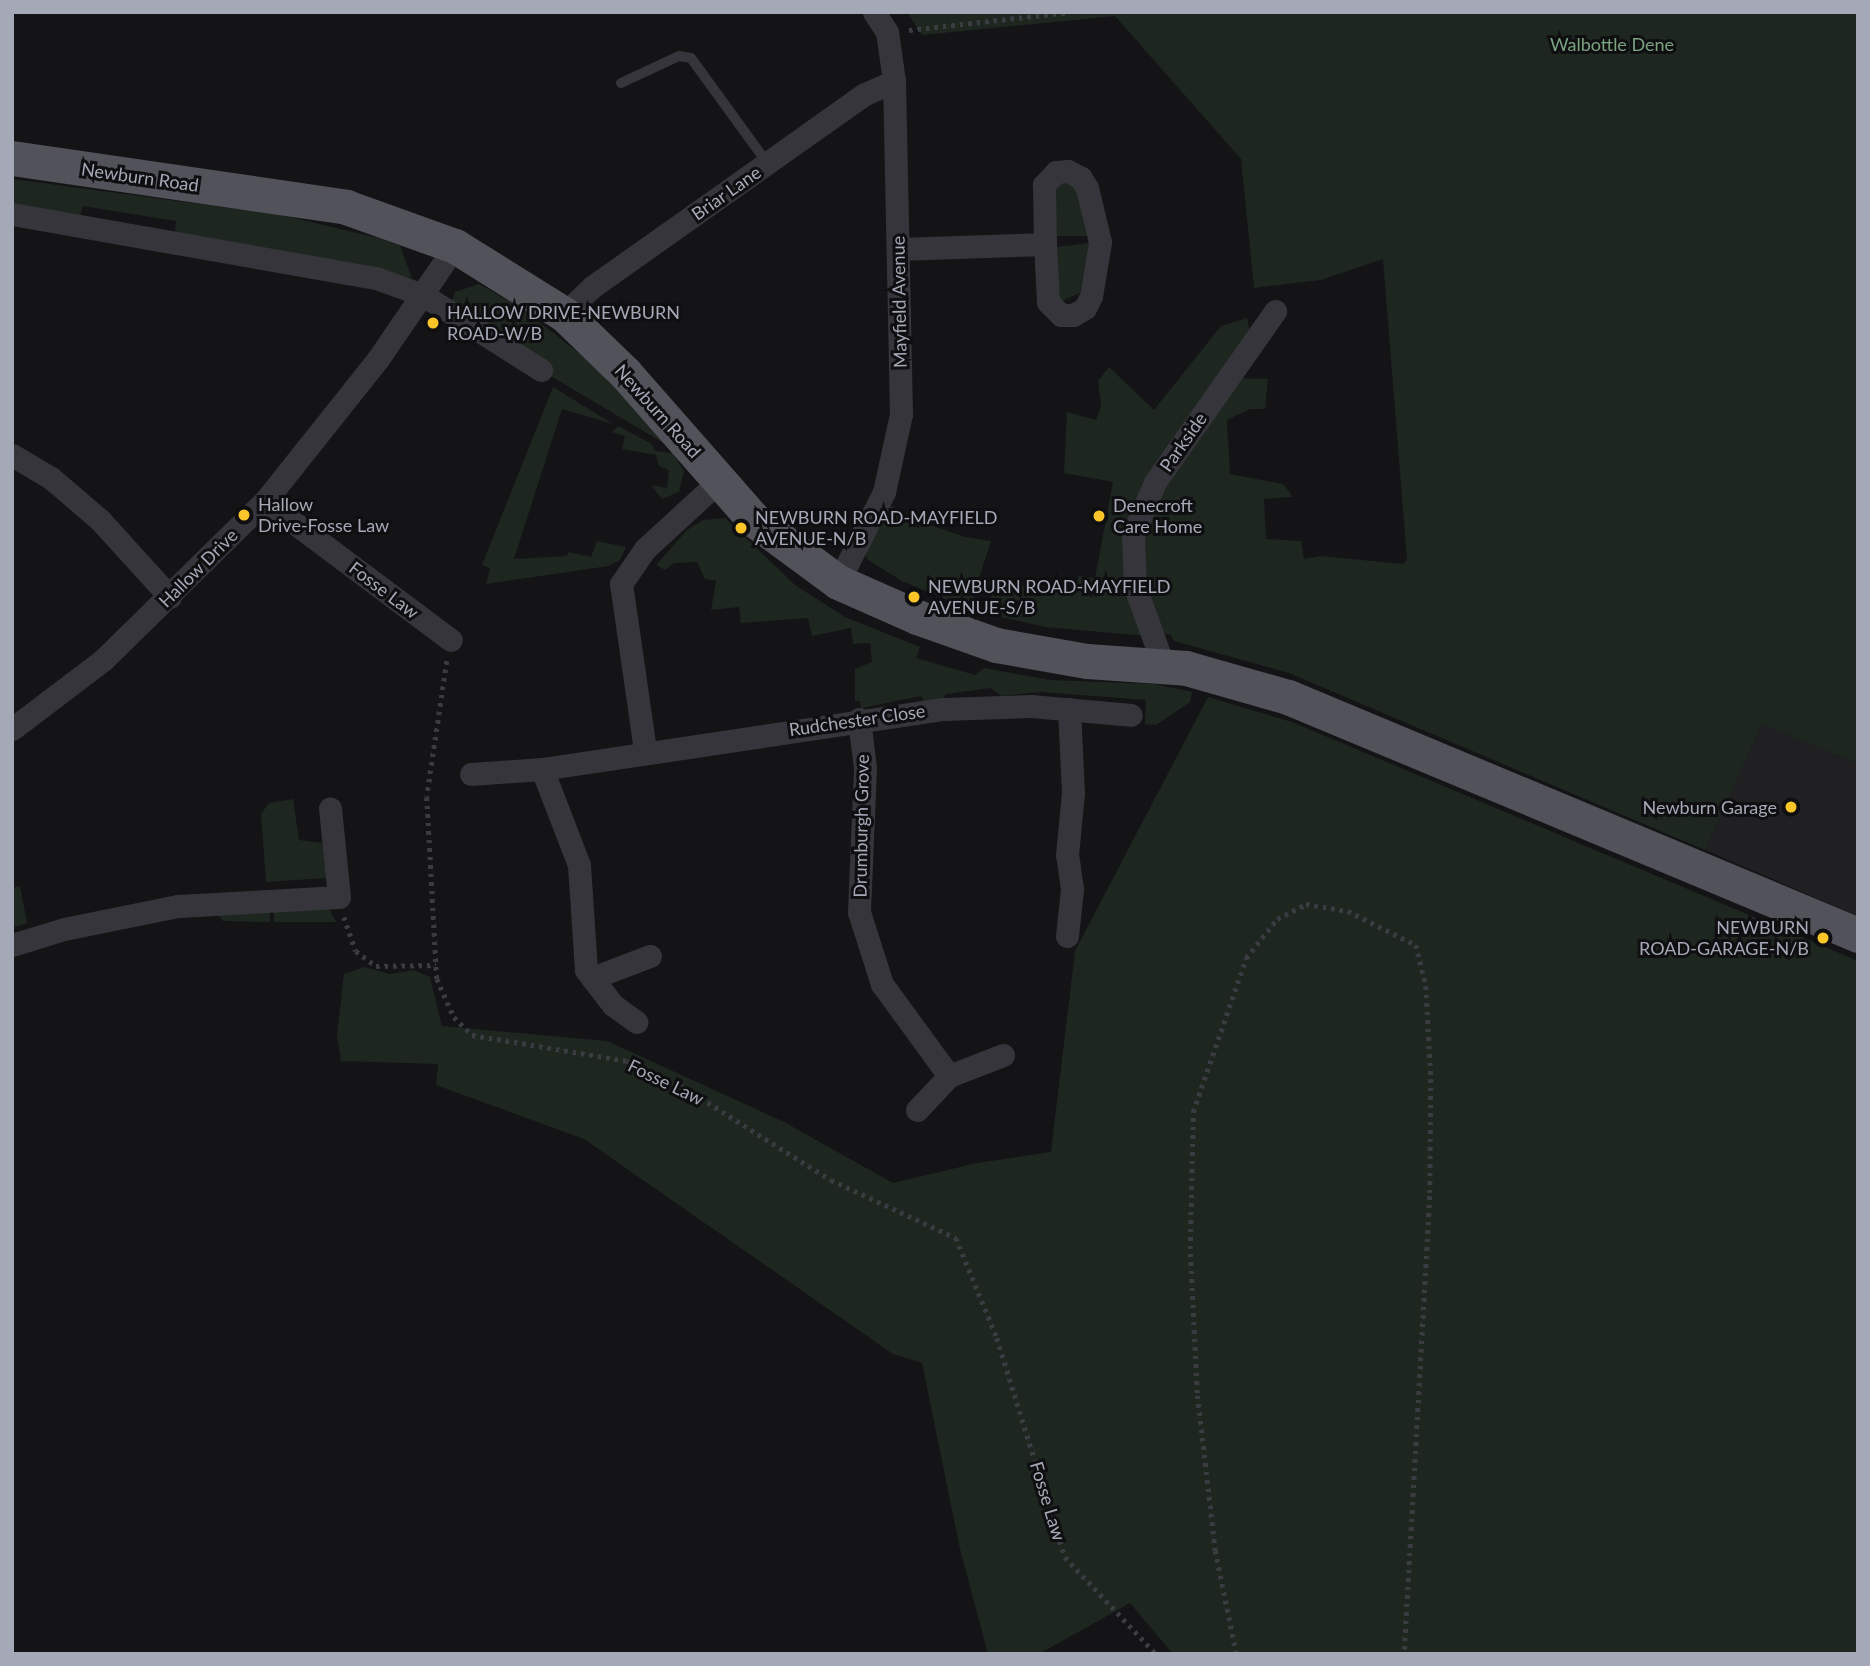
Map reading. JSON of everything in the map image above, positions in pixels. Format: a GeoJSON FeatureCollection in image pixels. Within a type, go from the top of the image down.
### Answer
{"type":"FeatureCollection","features":[{"type":"Feature","properties":{"kind":"main road","name":"Newburn Road"},"geometry":{"type":"LineString","coordinates":[[12,158],[346,207],[455,246],[564,314],[625,373],[754,520],[838,582],[917,617],[996,645],[1087,662],[1186,668],[1288,697],[1858,935]]}},
{"type":"Feature","properties":{"kind":"street","name":"Mayfield Avenue"},"geometry":{"type":"LineString","coordinates":[[838,582],[884,492],[898,441],[898,249],[894,81],[887,32],[874,12]]}},
{"type":"Feature","properties":{"kind":"street","name":"Briar Lane"},"geometry":{"type":"LineString","coordinates":[[564,314],[592,287],[865,94],[894,81]]}},
{"type":"Feature","properties":{"kind":"street"},"geometry":{"type":"LineString","coordinates":[[1069,171],[1081,178],[1087,188],[1100,242],[1090,296],[1085,307],[1073,315],[1061,315],[1048,302],[1045,244],[1044,185],[1056,172],[1069,171]]}},
{"type":"Feature","properties":{"kind":"street"},"geometry":{"type":"LineString","coordinates":[[12,214],[376,278],[423,296],[541,370]]}},
{"type":"Feature","properties":{"kind":"street"},"geometry":{"type":"LineString","coordinates":[[898,249],[1045,244]]}},
{"type":"Feature","properties":{"kind":"street","name":"Hallow Drive"},"geometry":{"type":"LineString","coordinates":[[12,729],[103,660],[265,501],[378,359],[455,246]]}},
{"type":"Feature","properties":{"kind":"street","name":"Parkside"},"geometry":{"type":"LineString","coordinates":[[1164,667],[1135,587],[1133,535],[1155,482],[1275,311]]}},
{"type":"Feature","properties":{"kind":"street"},"geometry":{"type":"LineString","coordinates":[[12,454],[51,478],[100,520],[170,597]]}},
{"type":"Feature","properties":{"kind":"street"},"geometry":{"type":"LineString","coordinates":[[645,750],[621,584],[645,549],[720,480]]}},
{"type":"Feature","properties":{"kind":"street","name":"Fosse Law"},"geometry":{"type":"LineString","coordinates":[[265,501],[451,640]]}},
{"type":"Feature","properties":{"kind":"street","name":"Rudchester Close"},"geometry":{"type":"LineString","coordinates":[[471,774],[542,769],[645,750],[944,709],[1069,709],[1131,715]]}},
{"type":"Feature","properties":{"kind":"street"},"geometry":{"type":"LineString","coordinates":[[1066,936],[1073,889],[1067,855],[1073,793],[1069,709]]}},
{"type":"Feature","properties":{"kind":"street","name":"Drumburgh Grove"},"geometry":{"type":"LineString","coordinates":[[859,719],[865,768],[859,912],[882,984],[949,1076]]}},
{"type":"Feature","properties":{"kind":"street"},"geometry":{"type":"LineString","coordinates":[[542,769],[579,865],[586,970],[613,1005],[636,1022]]}},
{"type":"Feature","properties":{"kind":"street"},"geometry":{"type":"LineString","coordinates":[[12,945],[64,929],[178,906],[339,897],[330,808]]}},
{"type":"Feature","properties":{"kind":"street"},"geometry":{"type":"LineString","coordinates":[[592,978],[650,957]]}},
{"type":"Feature","properties":{"kind":"street"},"geometry":{"type":"LineString","coordinates":[[917,1110],[949,1076],[1003,1055]]}},
{"type":"Feature","properties":{"kind":"lane"},"geometry":{"type":"LineString","coordinates":[[621,83],[680,56],[691,58],[768,164]]}},
{"type":"Feature","properties":{"kind":"path"},"geometry":{"type":"LineString","coordinates":[[887,32],[1070,12]]}},
{"type":"Feature","properties":{"kind":"path","name":"Fosse Law"},"geometry":{"type":"LineString","coordinates":[[451,640],[427,797],[437,979],[454,1017],[472,1035],[627,1061],[686,1088],[831,1180],[956,1238],[997,1338],[1065,1557],[1156,1654]]}},
{"type":"Feature","properties":{"kind":"path"},"geometry":{"type":"LineString","coordinates":[[339,897],[347,928],[363,960],[387,967],[436,965]]}},
{"type":"Feature","properties":{"kind":"path"},"geometry":{"type":"LineString","coordinates":[[1237,1654],[1215,1551],[1197,1393],[1190,1249],[1193,1112],[1246,958],[1277,919],[1306,904],[1348,911],[1416,945],[1428,1013],[1430,1196],[1404,1654]]}},
{"type":"Feature","properties":{"kind":"shaded area","name":"Newburn Garage"},"geometry":{"type":"Polygon","coordinates":[[[1762,724],[1858,764],[1858,916],[1705,850],[1762,724]]]}},
{"type":"Feature","properties":{"kind":"green space","name":"Walbottle Dene"},"geometry":{"type":"Polygon","coordinates":[[[907,12],[1858,12],[1858,764],[1762,724],[1705,850],[1289,673],[1174,641],[1171,635],[1155,631],[1137,586],[1149,505],[1237,378],[1268,379],[1265,409],[1250,409],[1227,420],[1230,474],[1283,484],[1293,497],[1264,499],[1266,539],[1301,541],[1304,559],[1321,556],[1403,564],[1407,560],[1383,259],[1321,280],[1254,288],[1241,159],[1115,16],[922,35],[907,12]]]}},
{"type":"Feature","properties":{"kind":"green space"},"geometry":{"type":"Polygon","coordinates":[[[12,179],[282,215],[382,239],[400,246],[412,278],[175,232],[176,221],[83,206],[80,216],[12,205],[12,179]]]}},
{"type":"Feature","properties":{"kind":"green space"},"geometry":{"type":"Polygon","coordinates":[[[1062,179],[1079,189],[1089,236],[1056,236],[1055,187],[1062,179]]]}},
{"type":"Feature","properties":{"kind":"green space"},"geometry":{"type":"Polygon","coordinates":[[[1089,243],[1080,293],[1062,301],[1058,297],[1056,247],[1089,243]]]}},
{"type":"Feature","properties":{"kind":"green space"},"geometry":{"type":"Polygon","coordinates":[[[479,284],[521,308],[593,364],[665,444],[544,372],[452,302],[455,292],[479,284]]]}},
{"type":"Feature","properties":{"kind":"green space"},"geometry":{"type":"Polygon","coordinates":[[[1247,318],[1250,333],[1129,535],[1147,636],[1045,627],[984,613],[998,580],[1073,596],[1079,576],[1095,578],[1113,482],[1064,473],[1067,412],[1096,420],[1101,406],[1098,381],[1109,367],[1154,410],[1221,326],[1247,318]]]}},
{"type":"Feature","properties":{"kind":"green space"},"geometry":{"type":"Polygon","coordinates":[[[553,387],[613,424],[562,409],[514,559],[567,556],[569,552],[591,557],[597,541],[626,547],[620,560],[609,566],[486,584],[490,568],[482,565],[553,387]]]}},
{"type":"Feature","properties":{"kind":"green space"},"geometry":{"type":"Polygon","coordinates":[[[618,426],[652,444],[655,451],[673,453],[684,471],[679,492],[662,499],[651,485],[667,488],[669,470],[659,466],[656,455],[622,449],[625,436],[612,432],[618,426]]]}},
{"type":"Feature","properties":{"kind":"green space"},"geometry":{"type":"Polygon","coordinates":[[[890,505],[910,518],[965,537],[991,541],[969,609],[902,581],[868,560],[864,553],[890,505]]]}},
{"type":"Feature","properties":{"kind":"green space"},"geometry":{"type":"Polygon","coordinates":[[[725,518],[795,585],[845,617],[920,647],[916,658],[975,675],[984,668],[1050,680],[1154,684],[1192,692],[1190,702],[1156,725],[1145,724],[1146,700],[1041,692],[1001,696],[991,688],[946,694],[941,702],[926,703],[921,696],[861,708],[860,701],[855,701],[855,669],[872,662],[870,643],[853,644],[851,628],[812,636],[808,618],[741,623],[739,607],[711,610],[716,581],[705,579],[697,562],[674,563],[665,570],[656,565],[687,530],[703,520],[725,518]]]}},
{"type":"Feature","properties":{"kind":"green space"},"geometry":{"type":"Polygon","coordinates":[[[1208,697],[1292,722],[1858,961],[1858,1654],[1173,1654],[1130,1603],[1039,1654],[988,1654],[960,1549],[922,1363],[893,1354],[584,1139],[436,1085],[438,1064],[341,1061],[337,1035],[344,974],[364,967],[390,974],[414,970],[430,977],[442,1026],[607,1041],[784,1122],[893,1183],[977,1163],[1051,1152],[1075,951],[1208,697]]]}},
{"type":"Feature","properties":{"kind":"green space"},"geometry":{"type":"Polygon","coordinates":[[[293,799],[299,840],[322,843],[327,878],[266,882],[261,814],[269,803],[293,799]]]}},
{"type":"Feature","properties":{"kind":"green space"},"geometry":{"type":"Polygon","coordinates":[[[20,886],[27,923],[12,928],[12,888],[20,886]]]}},
{"type":"Feature","properties":{"kind":"green space"},"geometry":{"type":"Polygon","coordinates":[[[274,904],[328,907],[336,922],[274,922],[274,904]]]}},
{"type":"Feature","properties":{"kind":"green space"},"geometry":{"type":"Polygon","coordinates":[[[270,905],[270,922],[223,921],[213,908],[270,905]]]}},
{"type":"Feature","properties":{"kind":"place","name":"HALLOW DRIVE-NEWBURN ROAD-W/B"},"geometry":{"type":"Point","coordinates":[433,323]}},
{"type":"Feature","properties":{"kind":"place","name":"Hallow Drive-Fosse Law"},"geometry":{"type":"Point","coordinates":[244,515]}},
{"type":"Feature","properties":{"kind":"place","name":"Denecroft Care Home"},"geometry":{"type":"Point","coordinates":[1099,516]}},
{"type":"Feature","properties":{"kind":"place","name":"NEWBURN ROAD-MAYFIELD AVENUE-N/B"},"geometry":{"type":"Point","coordinates":[741,528]}},
{"type":"Feature","properties":{"kind":"place","name":"NEWBURN ROAD-MAYFIELD AVENUE-S/B"},"geometry":{"type":"Point","coordinates":[914,597]}},
{"type":"Feature","properties":{"kind":"place","name":"Newburn Garage"},"geometry":{"type":"Point","coordinates":[1791,807]}},
{"type":"Feature","properties":{"kind":"place","name":"NEWBURN ROAD-GARAGE-N/B"},"geometry":{"type":"Point","coordinates":[1823,938]}}]}
